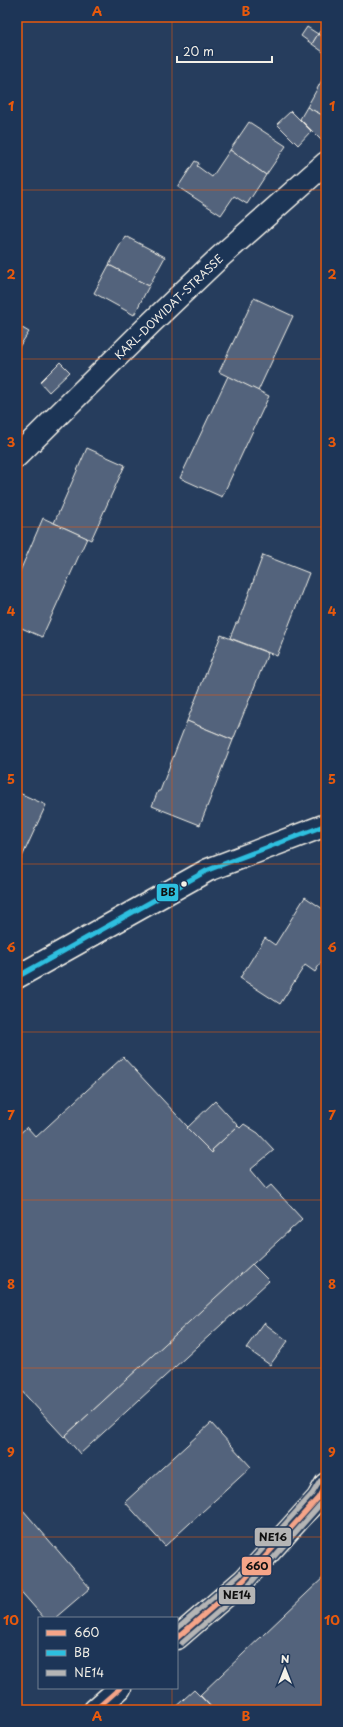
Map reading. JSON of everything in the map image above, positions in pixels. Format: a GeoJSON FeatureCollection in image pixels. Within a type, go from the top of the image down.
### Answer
{"type":"FeatureCollection","features":[{"type":"Feature","properties":{"kind":"street","name":"KARL-DOWIDAT-STRASSE"},"geometry":{"type":"LineString","coordinates":[[17,456],[214,263],[326,163]]}},
{"type":"Feature","properties":{"kind":"street"},"geometry":{"type":"LineString","coordinates":[[17,977],[208,870],[326,825]]}},
{"type":"Feature","properties":{"kind":"street"},"geometry":{"type":"LineString","coordinates":[[178,1637],[244,1580],[318,1498],[326,1484]]}},
{"type":"Feature","properties":{"kind":"street"},"geometry":{"type":"LineString","coordinates":[[95,1710],[119,1689]]}},
{"type":"Feature","properties":{"kind":"building"},"geometry":{"type":"Polygon","coordinates":[[[326,22],[326,39],[318,34],[326,22]]]}},
{"type":"Feature","properties":{"kind":"building"},"geometry":{"type":"Polygon","coordinates":[[[307,27],[318,34],[312,44],[301,36],[307,27]]]}},
{"type":"Feature","properties":{"kind":"building"},"geometry":{"type":"Polygon","coordinates":[[[318,34],[326,39],[326,54],[312,44],[318,34]]]}},
{"type":"Feature","properties":{"kind":"building"},"geometry":{"type":"Polygon","coordinates":[[[326,73],[326,117],[307,107],[326,73]]]}},
{"type":"Feature","properties":{"kind":"building"},"geometry":{"type":"Polygon","coordinates":[[[307,107],[326,117],[326,131],[321,140],[300,119],[307,107]]]}},
{"type":"Feature","properties":{"kind":"building"},"geometry":{"type":"Polygon","coordinates":[[[291,111],[311,131],[298,145],[277,124],[291,111]]]}},
{"type":"Feature","properties":{"kind":"building"},"geometry":{"type":"Polygon","coordinates":[[[249,122],[286,146],[266,175],[230,150],[249,122]]]}},
{"type":"Feature","properties":{"kind":"building"},"geometry":{"type":"Polygon","coordinates":[[[230,150],[266,175],[247,204],[234,196],[221,215],[178,187],[195,161],[199,163],[197,166],[212,177],[230,150]]]}},
{"type":"Feature","properties":{"kind":"building"},"geometry":{"type":"Polygon","coordinates":[[[125,236],[165,257],[149,286],[109,265],[125,236]]]}},
{"type":"Feature","properties":{"kind":"building"},"geometry":{"type":"Polygon","coordinates":[[[109,265],[149,286],[134,315],[94,293],[109,265]]]}},
{"type":"Feature","properties":{"kind":"building"},"geometry":{"type":"Polygon","coordinates":[[[254,298],[293,316],[258,391],[219,372],[254,298]]]}},
{"type":"Feature","properties":{"kind":"building"},"geometry":{"type":"Polygon","coordinates":[[[17,325],[29,332],[19,347],[17,346],[17,325]]]}},
{"type":"Feature","properties":{"kind":"building"},"geometry":{"type":"Polygon","coordinates":[[[60,362],[70,372],[49,392],[40,382],[60,362]]]}},
{"type":"Feature","properties":{"kind":"building"},"geometry":{"type":"Polygon","coordinates":[[[228,376],[269,396],[222,497],[180,478],[228,376]]]}},
{"type":"Feature","properties":{"kind":"building"},"geometry":{"type":"Polygon","coordinates":[[[17,398],[23,402],[17,411],[17,398]]]}},
{"type":"Feature","properties":{"kind":"building"},"geometry":{"type":"Polygon","coordinates":[[[87,448],[125,465],[91,540],[54,523],[87,448]]]}},
{"type":"Feature","properties":{"kind":"building"},"geometry":{"type":"Polygon","coordinates":[[[43,518],[87,538],[42,637],[17,626],[17,578],[43,518]]]}},
{"type":"Feature","properties":{"kind":"building"},"geometry":{"type":"Polygon","coordinates":[[[263,555],[309,573],[277,656],[230,638],[236,623],[238,623],[263,555]]]}},
{"type":"Feature","properties":{"kind":"building"},"geometry":{"type":"Polygon","coordinates":[[[221,635],[268,653],[233,740],[187,721],[221,635]]]}},
{"type":"Feature","properties":{"kind":"building"},"geometry":{"type":"Polygon","coordinates":[[[187,721],[233,740],[200,825],[152,806],[158,791],[160,791],[187,721]]]}},
{"type":"Feature","properties":{"kind":"building"},"geometry":{"type":"Polygon","coordinates":[[[17,792],[46,805],[17,868],[17,792]]]}},
{"type":"Feature","properties":{"kind":"building"},"geometry":{"type":"Polygon","coordinates":[[[305,897],[326,911],[326,954],[315,972],[305,965],[280,1004],[240,978],[265,938],[275,945],[305,897]]]}},
{"type":"Feature","properties":{"kind":"building"},"geometry":{"type":"Polygon","coordinates":[[[123,1057],[212,1153],[212,1150],[238,1126],[240,1128],[244,1124],[258,1133],[274,1150],[250,1170],[266,1189],[271,1185],[302,1219],[64,1437],[17,1386],[17,1136],[27,1127],[36,1137],[123,1057]]]}},
{"type":"Feature","properties":{"kind":"building"},"geometry":{"type":"Polygon","coordinates":[[[215,1101],[238,1126],[212,1150],[212,1153],[187,1128],[215,1101]]]}},
{"type":"Feature","properties":{"kind":"building"},"geometry":{"type":"Polygon","coordinates":[[[252,1264],[269,1281],[80,1454],[65,1436],[252,1264]]]}},
{"type":"Feature","properties":{"kind":"building"},"geometry":{"type":"Polygon","coordinates":[[[264,1323],[288,1341],[270,1365],[246,1348],[264,1323]]]}},
{"type":"Feature","properties":{"kind":"building"},"geometry":{"type":"Polygon","coordinates":[[[211,1423],[251,1467],[165,1546],[125,1502],[211,1423]]]}},
{"type":"Feature","properties":{"kind":"building"},"geometry":{"type":"Polygon","coordinates":[[[17,1503],[90,1588],[56,1617],[43,1617],[17,1587],[17,1503]]]}},
{"type":"Feature","properties":{"kind":"building"},"geometry":{"type":"Polygon","coordinates":[[[326,1575],[326,1710],[214,1710],[200,1695],[326,1575]]]}},
{"type":"Feature","properties":{"kind":"building"},"geometry":{"type":"Polygon","coordinates":[[[194,1690],[214,1710],[173,1709],[194,1690]]]}},
{"type":"Feature","properties":{"kind":"transit line","name":"BB"},"geometry":{"type":"LineString","coordinates":[[17,977],[208,870],[326,825]]}},
{"type":"Feature","properties":{"kind":"transit line","name":"NE16"},"geometry":{"type":"LineString","coordinates":[[178,1628],[239,1575],[312,1494],[320,1481]]}},
{"type":"Feature","properties":{"kind":"transit line","name":"660"},"geometry":{"type":"LineString","coordinates":[[178,1637],[244,1580],[318,1498],[326,1484]]}},
{"type":"Feature","properties":{"kind":"transit line","name":"NE14"},"geometry":{"type":"LineString","coordinates":[[182,1643],[249,1585],[326,1498]]}},
{"type":"Feature","properties":{"kind":"transit line","name":"660"},"geometry":{"type":"LineString","coordinates":[[95,1710],[119,1689]]}}]}
